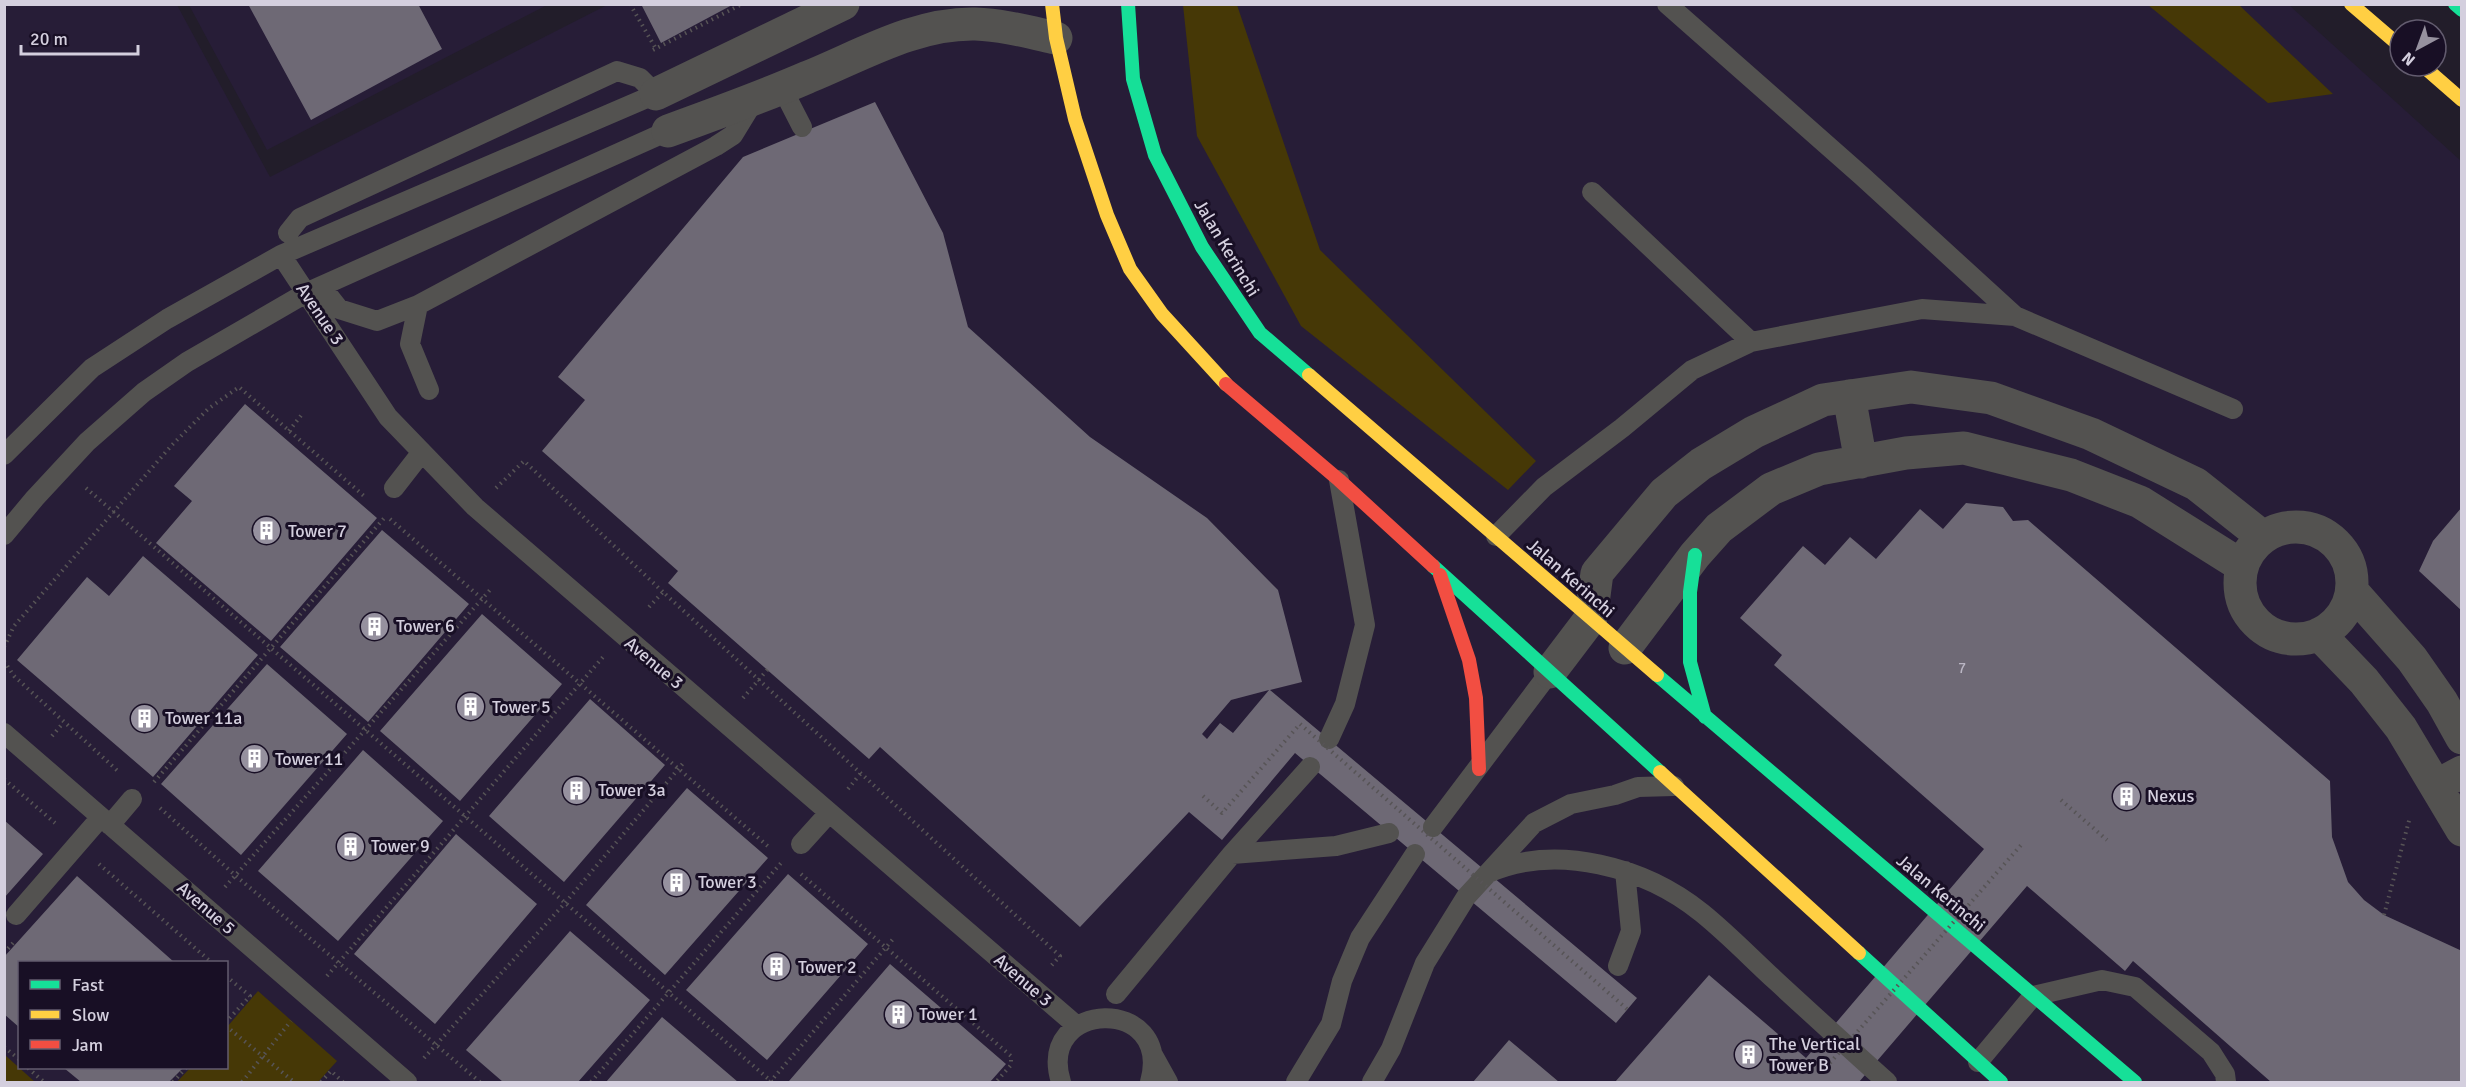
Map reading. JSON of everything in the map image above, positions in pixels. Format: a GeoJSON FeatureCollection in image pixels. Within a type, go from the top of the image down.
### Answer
{"type":"FeatureCollection","features":[{"type":"Feature","properties":{"kind":"main road"},"geometry":{"type":"LineString","coordinates":[[1052,4],[1056,38],[1079,129],[1107,215],[1130,269],[1162,314],[1219,378],[1339,480],[2001,1083]]}},
{"type":"Feature","properties":{"kind":"main road","name":"Jalan Kerinchi"},"geometry":{"type":"LineString","coordinates":[[1128,4],[1132,79],[1155,155],[1202,247],[1242,310],[1260,333],[1705,717],[2135,1083]]}},
{"type":"Feature","properties":{"kind":"main road"},"geometry":{"type":"LineString","coordinates":[[2351,4],[2388,36]]}},
{"type":"Feature","properties":{"kind":"main road"},"geometry":{"type":"LineString","coordinates":[[2455,4],[2462,10]]}},
{"type":"Feature","properties":{"kind":"main road"},"geometry":{"type":"LineString","coordinates":[[2437,78],[2462,100]]}},
{"type":"Feature","properties":{"kind":"main road"},"geometry":{"type":"LineString","coordinates":[[1695,555],[1690,592],[1690,662],[1705,717]]}},
{"type":"Feature","properties":{"kind":"main road"},"geometry":{"type":"LineString","coordinates":[[1438,571],[1469,660],[1476,698],[1479,769]]}},
{"type":"Feature","properties":{"kind":"street"},"geometry":{"type":"LineString","coordinates":[[656,94],[843,4]]}},
{"type":"Feature","properties":{"kind":"street"},"geometry":{"type":"LineString","coordinates":[[668,131],[768,94],[893,39],[973,14],[1002,26],[1056,38]]}},
{"type":"Feature","properties":{"kind":"street"},"geometry":{"type":"LineString","coordinates":[[1550,672],[1591,618],[1597,573],[1664,493],[1701,464],[1754,432],[1823,400],[1911,387],[1991,398],[2091,434],[2196,484],[2263,537]]}},
{"type":"Feature","properties":{"kind":"street"},"geometry":{"type":"LineString","coordinates":[[1850,396],[1861,462]]}},
{"type":"Feature","properties":{"kind":"street"},"geometry":{"type":"LineString","coordinates":[[2007,459],[2016,407]]}},
{"type":"Feature","properties":{"kind":"street"},"geometry":{"type":"LineString","coordinates":[[1625,648],[1695,555],[1719,528],[1771,489],[1819,469],[1906,453],[1964,448],[2072,475],[2140,502],[2242,566]]}},
{"type":"Feature","properties":{"kind":"street"},"geometry":{"type":"LineString","coordinates":[[2298,526],[2317,531],[2333,540],[2345,555],[2352,573],[2352,591],[2346,609],[2335,624],[2319,634],[2301,639],[2283,638],[2266,630],[2253,618],[2243,602],[2240,585],[2242,566],[2250,550],[2263,537],[2280,529],[2298,526]]}},
{"type":"Feature","properties":{"kind":"street"},"geometry":{"type":"LineString","coordinates":[[2352,591],[2412,659],[2442,702],[2462,738]]}},
{"type":"Feature","properties":{"kind":"street"},"geometry":{"type":"LineString","coordinates":[[2319,634],[2364,681],[2401,728],[2449,779],[2462,830]]}},
{"type":"Feature","properties":{"kind":"lane"},"geometry":{"type":"LineString","coordinates":[[1668,4],[1862,176],[2015,316]]}},
{"type":"Feature","properties":{"kind":"lane"},"geometry":{"type":"LineString","coordinates":[[4,455],[92,368],[167,319],[280,255],[656,94],[640,78],[617,71],[300,218],[288,232]]}},
{"type":"Feature","properties":{"kind":"lane"},"geometry":{"type":"LineString","coordinates":[[315,292],[339,309],[377,321],[418,305],[716,146],[733,135],[768,94],[802,127]]}},
{"type":"Feature","properties":{"kind":"lane"},"geometry":{"type":"LineString","coordinates":[[4,535],[87,442],[144,392],[187,362],[315,292],[668,131]]}},
{"type":"Feature","properties":{"kind":"lane"},"geometry":{"type":"LineString","coordinates":[[1592,192],[1751,342]]}},
{"type":"Feature","properties":{"kind":"lane","name":"Avenue 3"},"geometry":{"type":"LineString","coordinates":[[280,255],[315,292],[388,417],[475,507],[1077,1026]]}},
{"type":"Feature","properties":{"kind":"lane"},"geometry":{"type":"LineString","coordinates":[[418,305],[410,344],[429,390]]}},
{"type":"Feature","properties":{"kind":"lane"},"geometry":{"type":"LineString","coordinates":[[1496,536],[1544,487],[1622,428],[1692,370],[1751,342],[1922,309],[2015,316],[2233,409]]}},
{"type":"Feature","properties":{"kind":"lane"},"geometry":{"type":"LineString","coordinates":[[394,488],[422,452]]}},
{"type":"Feature","properties":{"kind":"lane"},"geometry":{"type":"LineString","coordinates":[[1329,739],[1345,704],[1365,625],[1339,480]]}},
{"type":"Feature","properties":{"kind":"lane"},"geometry":{"type":"LineString","coordinates":[[1433,820],[1479,769],[1550,672]]}},
{"type":"Feature","properties":{"kind":"lane","name":"Avenue 5"},"geometry":{"type":"LineString","coordinates":[[4,733],[407,1083]]}},
{"type":"Feature","properties":{"kind":"lane"},"geometry":{"type":"LineString","coordinates":[[1116,994],[1232,854],[1310,767]]}},
{"type":"Feature","properties":{"kind":"lane"},"geometry":{"type":"LineString","coordinates":[[1372,1083],[1392,1049],[1425,963],[1466,897],[1534,823],[1571,804],[1615,795],[1638,787],[1674,786]]}},
{"type":"Feature","properties":{"kind":"lane"},"geometry":{"type":"LineString","coordinates":[[16,915],[106,821],[132,799]]}},
{"type":"Feature","properties":{"kind":"lane"},"geometry":{"type":"LineString","coordinates":[[801,844],[829,813]]}},
{"type":"Feature","properties":{"kind":"lane"},"geometry":{"type":"LineString","coordinates":[[1232,854],[1336,846],[1389,833]]}},
{"type":"Feature","properties":{"kind":"lane"},"geometry":{"type":"LineString","coordinates":[[1296,1083],[1331,1024],[1342,981],[1360,938],[1414,854]]}},
{"type":"Feature","properties":{"kind":"lane"},"geometry":{"type":"LineString","coordinates":[[1488,873],[1510,863],[1553,859],[1593,863],[1625,871],[1661,888],[1701,912],[1887,1083]]}},
{"type":"Feature","properties":{"kind":"lane"},"geometry":{"type":"LineString","coordinates":[[1618,966],[1631,931],[1625,871]]}},
{"type":"Feature","properties":{"kind":"lane"},"geometry":{"type":"LineString","coordinates":[[1978,1062],[2033,996],[2102,980],[2135,987],[2211,1052],[2225,1074],[2226,1083]]}},
{"type":"Feature","properties":{"kind":"lane"},"geometry":{"type":"LineString","coordinates":[[1061,1083],[1058,1067],[1059,1051],[1066,1037],[1077,1026],[1090,1019],[1106,1017],[1121,1019],[1134,1026],[1146,1039],[1168,1083]]}},
{"type":"Feature","properties":{"kind":"lane"},"geometry":{"type":"LineString","coordinates":[[1150,1083],[1153,1070],[1152,1053]]}},
{"type":"Feature","properties":{"kind":"path"},"geometry":{"type":"LineString","coordinates":[[630,4],[656,49],[742,4]]}},
{"type":"Feature","properties":{"kind":"path"},"geometry":{"type":"LineString","coordinates":[[4,647],[14,626],[112,511],[208,409],[239,387],[369,500]]}},
{"type":"Feature","properties":{"kind":"path"},"geometry":{"type":"LineString","coordinates":[[289,431],[303,413]]}},
{"type":"Feature","properties":{"kind":"path"},"geometry":{"type":"LineString","coordinates":[[475,507],[525,461],[758,680],[1060,956],[1031,987]]}},
{"type":"Feature","properties":{"kind":"path"},"geometry":{"type":"LineString","coordinates":[[96,496],[771,1082],[894,938]]}},
{"type":"Feature","properties":{"kind":"path"},"geometry":{"type":"LineString","coordinates":[[378,508],[776,852]]}},
{"type":"Feature","properties":{"kind":"path"},"geometry":{"type":"LineString","coordinates":[[151,785],[387,516]]}},
{"type":"Feature","properties":{"kind":"path"},"geometry":{"type":"LineString","coordinates":[[231,882],[490,590]]}},
{"type":"Feature","properties":{"kind":"path"},"geometry":{"type":"LineString","coordinates":[[649,607],[663,592]]}},
{"type":"Feature","properties":{"kind":"path"},"geometry":{"type":"LineString","coordinates":[[331,971],[604,657]]}},
{"type":"Feature","properties":{"kind":"path"},"geometry":{"type":"LineString","coordinates":[[4,661],[14,676],[63,723],[126,778]]}},
{"type":"Feature","properties":{"kind":"path"},"geometry":{"type":"LineString","coordinates":[[723,722],[768,669]]}},
{"type":"Feature","properties":{"kind":"path"},"geometry":{"type":"LineString","coordinates":[[52,736],[63,723]]}},
{"type":"Feature","properties":{"kind":"path"},"geometry":{"type":"LineString","coordinates":[[1203,796],[1222,813],[1300,724],[1627,1009]]}},
{"type":"Feature","properties":{"kind":"path"},"geometry":{"type":"LineString","coordinates":[[428,1054],[565,903],[685,761]]}},
{"type":"Feature","properties":{"kind":"path"},"geometry":{"type":"LineString","coordinates":[[4,779],[58,826]]}},
{"type":"Feature","properties":{"kind":"path"},"geometry":{"type":"LineString","coordinates":[[2061,800],[2107,840]]}},
{"type":"Feature","properties":{"kind":"path"},"geometry":{"type":"LineString","coordinates":[[152,801],[236,876],[339,961],[480,1083]]}},
{"type":"Feature","properties":{"kind":"path"},"geometry":{"type":"LineString","coordinates":[[2384,915],[2411,815]]}},
{"type":"Feature","properties":{"kind":"path"},"geometry":{"type":"LineString","coordinates":[[1822,1072],[2022,844]]}},
{"type":"Feature","properties":{"kind":"path"},"geometry":{"type":"LineString","coordinates":[[591,1083],[784,859]]}},
{"type":"Feature","properties":{"kind":"path"},"geometry":{"type":"LineString","coordinates":[[99,863],[210,961]]}},
{"type":"Feature","properties":{"kind":"path"},"geometry":{"type":"LineString","coordinates":[[792,867],[1011,1056],[1011,1065],[996,1083]]}},
{"type":"Feature","properties":{"kind":"path"},"geometry":{"type":"LineString","coordinates":[[228,978],[250,996],[228,1022]]}},
{"type":"Feature","properties":{"kind":"path"},"geometry":{"type":"LineString","coordinates":[[242,1083],[310,997]]}},
{"type":"Feature","properties":{"kind":"path"},"geometry":{"type":"LineString","coordinates":[[228,1026],[294,1083]]}},
{"type":"Feature","properties":{"kind":"path"},"geometry":{"type":"LineString","coordinates":[[4,1047],[18,1058]]}},
{"type":"Feature","properties":{"kind":"path"},"geometry":{"type":"LineString","coordinates":[[28,1069],[45,1083]]}},
{"type":"Feature","properties":{"kind":"path"},"geometry":{"type":"LineString","coordinates":[[173,1083],[185,1069]]}},
{"type":"Feature","properties":{"kind":"path"},"geometry":{"type":"LineString","coordinates":[[321,1083],[331,1071],[343,1083]]}},
{"type":"Feature","properties":{"kind":"shaded area"},"geometry":{"type":"Polygon","coordinates":[[[609,4],[2289,5],[2461,161],[2461,1082],[5,1082],[5,5],[177,5],[270,177],[609,4]]]}},
{"type":"Feature","properties":{"kind":"shaded area"},"geometry":{"type":"Polygon","coordinates":[[[189,5],[547,5],[267,150],[189,5]]]}},
{"type":"Feature","properties":{"kind":"shaded area"},"geometry":{"type":"Polygon","coordinates":[[[1183,5],[1237,5],[1320,250],[1536,461],[1508,490],[1301,326],[1197,136],[1183,5]]]}},
{"type":"Feature","properties":{"kind":"shaded area"},"geometry":{"type":"Polygon","coordinates":[[[2148,5],[2239,5],[2333,94],[2268,103],[2148,5]]]}},
{"type":"Feature","properties":{"kind":"shaded area"},"geometry":{"type":"Polygon","coordinates":[[[258,991],[337,1061],[318,1082],[177,1082],[189,1069],[228,1069],[228,1026],[258,991]]]}},
{"type":"Feature","properties":{"kind":"shaded area"},"geometry":{"type":"Polygon","coordinates":[[[5,1055],[35,1082],[5,1082],[5,1055]]]}},
{"type":"Feature","properties":{"kind":"building"},"geometry":{"type":"Polygon","coordinates":[[[248,4],[418,4],[442,49],[311,120],[248,4]]]}},
{"type":"Feature","properties":{"kind":"building"},"geometry":{"type":"Polygon","coordinates":[[[641,4],[734,4],[661,43],[641,4]]]}},
{"type":"Feature","properties":{"kind":"building"},"geometry":{"type":"Polygon","coordinates":[[[875,102],[943,233],[968,327],[1090,437],[1207,518],[1278,590],[1302,682],[1270,690],[1637,998],[1616,1023],[1295,753],[1222,840],[1189,812],[1080,927],[880,747],[869,759],[668,583],[678,571],[542,451],[585,400],[558,377],[743,157],[875,102]],[[1269,690],[1231,700],[1202,734],[1207,739],[1220,723],[1233,733],[1269,690]]]}},
{"type":"Feature","properties":{"kind":"building","name":"Tower 7"},"geometry":{"type":"Polygon","coordinates":[[[245,404],[377,518],[271,641],[156,543],[192,501],[174,486],[245,404]]]}},
{"type":"Feature","properties":{"kind":"building","name":"Nexus"},"geometry":{"type":"Polygon","coordinates":[[[1966,503],[2003,507],[2013,521],[2028,520],[2330,781],[2332,837],[2348,882],[2364,900],[2384,915],[2462,951],[2462,1082],[2271,1082],[2133,961],[2125,971],[2027,886],[1859,1082],[1615,1082],[1709,975],[1806,1058],[1984,849],[1774,665],[1782,655],[1740,618],[1803,546],[1825,565],[1850,537],[1876,559],[1920,509],[1943,529],[1966,503]]]}},
{"type":"Feature","properties":{"kind":"building"},"geometry":{"type":"Polygon","coordinates":[[[2462,507],[2460,592],[2462,611],[2419,571],[2433,541],[2462,507]]]}},
{"type":"Feature","properties":{"kind":"building","name":"Tower 6"},"geometry":{"type":"Polygon","coordinates":[[[382,530],[469,604],[368,722],[280,647],[382,530]]]}},
{"type":"Feature","properties":{"kind":"building","name":"Tower 11a"},"geometry":{"type":"Polygon","coordinates":[[[143,556],[258,655],[153,777],[17,660],[87,577],[109,596],[143,556]]]}},
{"type":"Feature","properties":{"kind":"building","name":"Tower 5"},"geometry":{"type":"Polygon","coordinates":[[[482,614],[562,684],[460,801],[380,731],[482,614]]]}},
{"type":"Feature","properties":{"kind":"building","name":"Tower 11"},"geometry":{"type":"Polygon","coordinates":[[[267,664],[347,734],[241,855],[161,784],[267,664]]]}},
{"type":"Feature","properties":{"kind":"building","name":"Tower 3a"},"geometry":{"type":"Polygon","coordinates":[[[590,699],[665,765],[564,882],[489,816],[590,699]]]}},
{"type":"Feature","properties":{"kind":"building","name":"Tower 9"},"geometry":{"type":"Polygon","coordinates":[[[363,750],[443,821],[338,941],[258,871],[363,750]]]}},
{"type":"Feature","properties":{"kind":"building","name":"Tower 3"},"geometry":{"type":"Polygon","coordinates":[[[687,788],[768,858],[665,975],[586,905],[687,788]]]}},
{"type":"Feature","properties":{"kind":"building"},"geometry":{"type":"Polygon","coordinates":[[[4,820],[43,854],[4,898],[4,820]]]}},
{"type":"Feature","properties":{"kind":"building"},"geometry":{"type":"Polygon","coordinates":[[[456,834],[537,904],[435,1024],[354,954],[456,834]]]}},
{"type":"Feature","properties":{"kind":"building","name":"Tower 2"},"geometry":{"type":"Polygon","coordinates":[[[788,874],[868,944],[767,1060],[686,990],[788,874]]]}},
{"type":"Feature","properties":{"kind":"building"},"geometry":{"type":"Polygon","coordinates":[[[77,876],[173,961],[18,961],[18,1026],[4,1014],[4,957],[77,876]]]}},
{"type":"Feature","properties":{"kind":"building"},"geometry":{"type":"Polygon","coordinates":[[[570,931],[650,1000],[578,1082],[503,1082],[466,1050],[570,931]]]}},
{"type":"Feature","properties":{"kind":"building","name":"Tower 1"},"geometry":{"type":"Polygon","coordinates":[[[890,964],[1006,1064],[990,1082],[789,1081],[890,964]]]}},
{"type":"Feature","properties":{"kind":"building"},"geometry":{"type":"Polygon","coordinates":[[[662,1017],[738,1082],[606,1082],[662,1017]]]}},
{"type":"Feature","properties":{"kind":"building"},"geometry":{"type":"Polygon","coordinates":[[[1509,1040],[1559,1082],[1473,1082],[1509,1040]]]}},
{"type":"Feature","properties":{"kind":"building"},"geometry":{"type":"Polygon","coordinates":[[[65,1069],[182,1069],[169,1082],[81,1082],[65,1069]]]}},
{"type":"Feature","properties":{"kind":"traffic: fast"},"geometry":{"type":"LineString","coordinates":[[1128,4],[1133,79],[1155,155],[1202,247],[1260,333],[1309,375]]}},
{"type":"Feature","properties":{"kind":"traffic: fast"},"geometry":{"type":"LineString","coordinates":[[2455,4],[2462,10]]}},
{"type":"Feature","properties":{"kind":"traffic: fast"},"geometry":{"type":"LineString","coordinates":[[1695,555],[1690,592],[1690,662],[1705,717]]}},
{"type":"Feature","properties":{"kind":"traffic: fast"},"geometry":{"type":"LineString","coordinates":[[1433,566],[1660,772]]}},
{"type":"Feature","properties":{"kind":"traffic: fast"},"geometry":{"type":"LineString","coordinates":[[1657,675],[2135,1082]]}},
{"type":"Feature","properties":{"kind":"traffic: fast"},"geometry":{"type":"LineString","coordinates":[[1859,953],[2001,1082]]}},
{"type":"Feature","properties":{"kind":"traffic: slow"},"geometry":{"type":"LineString","coordinates":[[1052,4],[1056,38],[1075,119],[1107,215],[1130,269],[1162,314],[1226,384]]}},
{"type":"Feature","properties":{"kind":"traffic: slow"},"geometry":{"type":"LineString","coordinates":[[2351,4],[2388,36]]}},
{"type":"Feature","properties":{"kind":"traffic: slow"},"geometry":{"type":"LineString","coordinates":[[2437,78],[2462,100]]}},
{"type":"Feature","properties":{"kind":"traffic: slow"},"geometry":{"type":"LineString","coordinates":[[1309,375],[1657,675]]}},
{"type":"Feature","properties":{"kind":"traffic: slow"},"geometry":{"type":"LineString","coordinates":[[1660,772],[1859,953]]}},
{"type":"Feature","properties":{"kind":"traffic: jam"},"geometry":{"type":"LineString","coordinates":[[1226,384],[1339,480],[1433,566]]}},
{"type":"Feature","properties":{"kind":"traffic: jam"},"geometry":{"type":"LineString","coordinates":[[1440,575],[1469,660],[1476,698],[1479,769]]}},
{"type":"Feature","properties":{"kind":"place","name":"Tower 7"},"geometry":{"type":"Point","coordinates":[267,531]}},
{"type":"Feature","properties":{"kind":"place","name":"Tower 6"},"geometry":{"type":"Point","coordinates":[375,626]}},
{"type":"Feature","properties":{"kind":"place","name":"Tower 5"},"geometry":{"type":"Point","coordinates":[471,707]}},
{"type":"Feature","properties":{"kind":"place","name":"Tower 11a"},"geometry":{"type":"Point","coordinates":[144,718]}},
{"type":"Feature","properties":{"kind":"place","name":"Tower 11"},"geometry":{"type":"Point","coordinates":[254,759]}},
{"type":"Feature","properties":{"kind":"place","name":"Tower 3a"},"geometry":{"type":"Point","coordinates":[577,790]}},
{"type":"Feature","properties":{"kind":"place","name":"Nexus"},"geometry":{"type":"Point","coordinates":[2126,796]}},
{"type":"Feature","properties":{"kind":"place","name":"Tower 9"},"geometry":{"type":"Point","coordinates":[350,846]}},
{"type":"Feature","properties":{"kind":"place","name":"Tower 3"},"geometry":{"type":"Point","coordinates":[677,882]}},
{"type":"Feature","properties":{"kind":"place","name":"Tower 2"},"geometry":{"type":"Point","coordinates":[777,967]}},
{"type":"Feature","properties":{"kind":"place","name":"Tower 1"},"geometry":{"type":"Point","coordinates":[898,1014]}},
{"type":"Feature","properties":{"kind":"place","name":"The Vertical Tower B"},"geometry":{"type":"Point","coordinates":[1748,1054]}}]}
